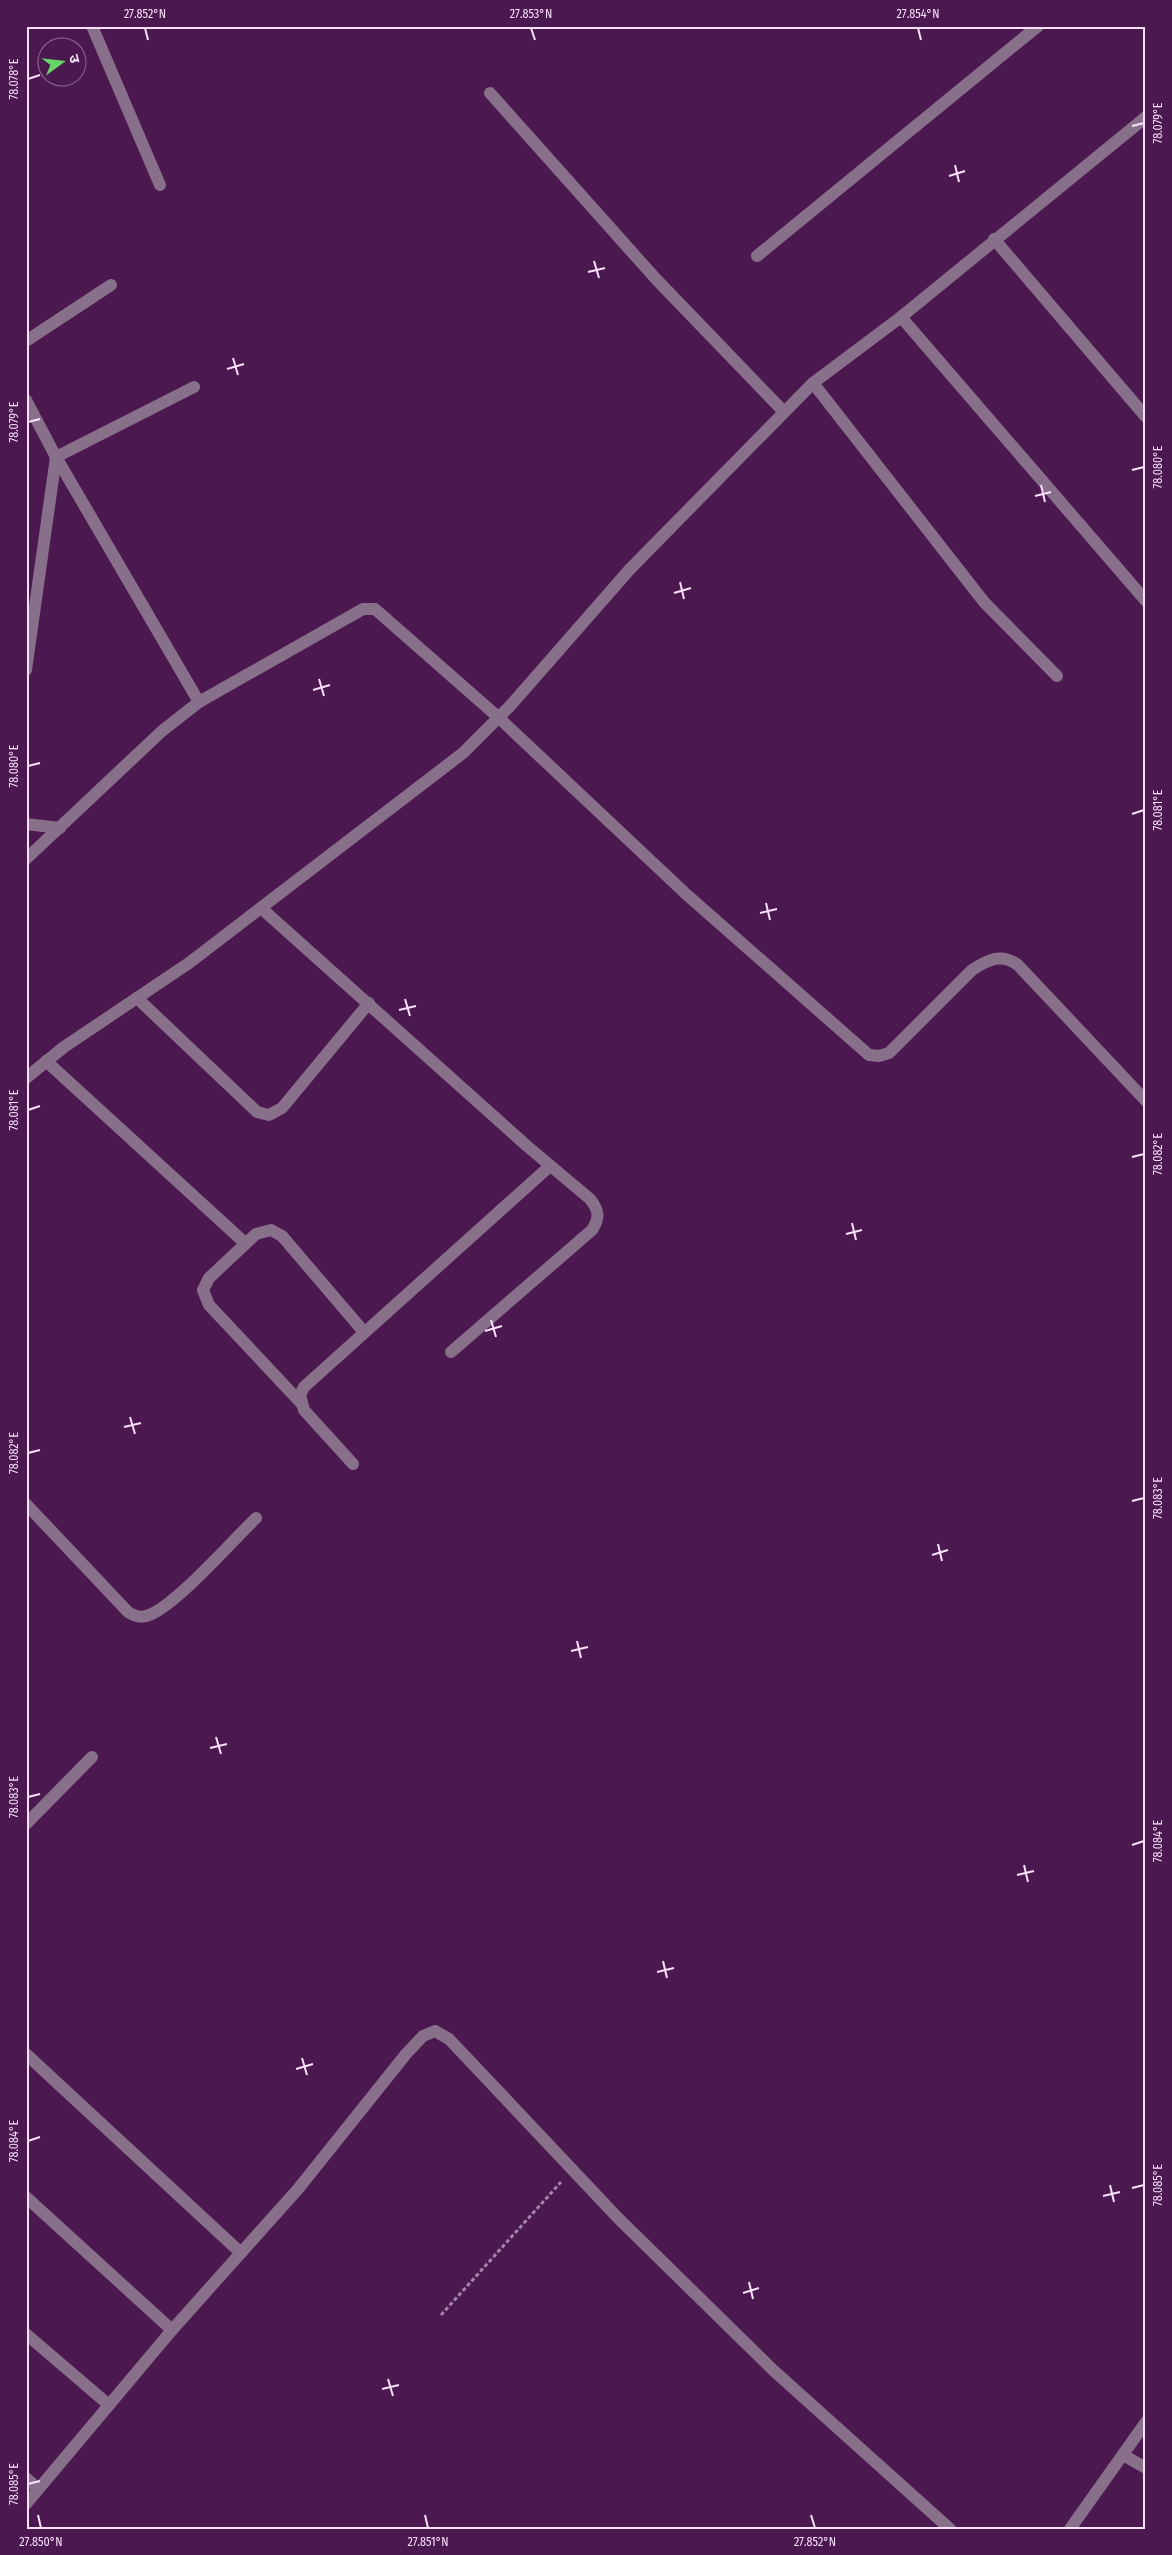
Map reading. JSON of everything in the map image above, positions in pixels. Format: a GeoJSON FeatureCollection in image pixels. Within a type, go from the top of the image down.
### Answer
{"type":"FeatureCollection","features":[{"type":"Feature","properties":{"kind":"street"},"geometry":{"type":"LineString","coordinates":[[92,26],[160,185]]}},
{"type":"Feature","properties":{"kind":"street"},"geometry":{"type":"LineString","coordinates":[[756,256],[1038,26]]}},
{"type":"Feature","properties":{"kind":"street"},"geometry":{"type":"LineString","coordinates":[[490,93],[656,279],[784,412]]}},
{"type":"Feature","properties":{"kind":"street"},"geometry":{"type":"LineString","coordinates":[[26,1078],[64,1046],[188,963],[262,908],[457,757],[498,716],[630,569],[813,383],[901,317],[1146,116]]}},
{"type":"Feature","properties":{"kind":"street"},"geometry":{"type":"LineString","coordinates":[[994,239],[1146,417]]}},
{"type":"Feature","properties":{"kind":"street"},"geometry":{"type":"LineString","coordinates":[[26,341],[111,285]]}},
{"type":"Feature","properties":{"kind":"street"},"geometry":{"type":"LineString","coordinates":[[901,317],[1146,601]]}},
{"type":"Feature","properties":{"kind":"street"},"geometry":{"type":"LineString","coordinates":[[813,383],[984,602],[1057,676]]}},
{"type":"Feature","properties":{"kind":"street"},"geometry":{"type":"LineString","coordinates":[[56,457],[194,387]]}},
{"type":"Feature","properties":{"kind":"street"},"geometry":{"type":"LineString","coordinates":[[26,400],[56,457],[199,702]]}},
{"type":"Feature","properties":{"kind":"street"},"geometry":{"type":"LineString","coordinates":[[26,670],[31,597],[56,457]]}},
{"type":"Feature","properties":{"kind":"street"},"geometry":{"type":"LineString","coordinates":[[26,859],[162,731],[199,702],[364,609],[369,608],[381,612],[498,716],[686,894],[869,1055],[878,1056],[889,1053],[972,970],[987,961],[1000,957],[1011,960],[1018,965],[1146,1101]]}},
{"type":"Feature","properties":{"kind":"street"},"geometry":{"type":"LineString","coordinates":[[26,824],[60,828]]}},
{"type":"Feature","properties":{"kind":"street"},"geometry":{"type":"LineString","coordinates":[[262,908],[550,1166],[594,1203],[597,1208],[598,1216],[592,1230],[450,1352]]}},
{"type":"Feature","properties":{"kind":"street"},"geometry":{"type":"LineString","coordinates":[[137,998],[257,1112],[269,1115],[282,1108],[369,1003]]}},
{"type":"Feature","properties":{"kind":"street"},"geometry":{"type":"LineString","coordinates":[[46,1061],[245,1243]]}},
{"type":"Feature","properties":{"kind":"street"},"geometry":{"type":"LineString","coordinates":[[301,1403],[300,1395],[304,1387],[550,1166]]}},
{"type":"Feature","properties":{"kind":"street"},"geometry":{"type":"LineString","coordinates":[[353,1464],[301,1403],[209,1305],[202,1290],[206,1282],[245,1243],[263,1230],[271,1230],[278,1232],[364,1332]]}},
{"type":"Feature","properties":{"kind":"street"},"geometry":{"type":"LineString","coordinates":[[26,1504],[128,1612],[136,1617],[146,1616],[167,1606],[256,1518]]}},
{"type":"Feature","properties":{"kind":"street"},"geometry":{"type":"LineString","coordinates":[[26,1824],[92,1757]]}},
{"type":"Feature","properties":{"kind":"street"},"geometry":{"type":"LineString","coordinates":[[26,2504],[172,2330],[298,2189],[406,2054],[428,2032],[441,2033],[449,2039],[572,2169],[773,2370],[950,2529]]}},
{"type":"Feature","properties":{"kind":"street"},"geometry":{"type":"LineString","coordinates":[[26,2054],[241,2253]]}},
{"type":"Feature","properties":{"kind":"street"},"geometry":{"type":"LineString","coordinates":[[26,2197],[172,2330]]}},
{"type":"Feature","properties":{"kind":"street"},"geometry":{"type":"LineString","coordinates":[[26,2334],[109,2405]]}},
{"type":"Feature","properties":{"kind":"street"},"geometry":{"type":"LineString","coordinates":[[1070,2529],[1146,2422]]}},
{"type":"Feature","properties":{"kind":"street"},"geometry":{"type":"LineString","coordinates":[[1123,2455],[1146,2468]]}},
{"type":"Feature","properties":{"kind":"street"},"geometry":{"type":"LineString","coordinates":[[26,2478],[38,2489]]}},
{"type":"Feature","properties":{"kind":"path"},"geometry":{"type":"LineString","coordinates":[[440,2315],[572,2169]]}}]}
